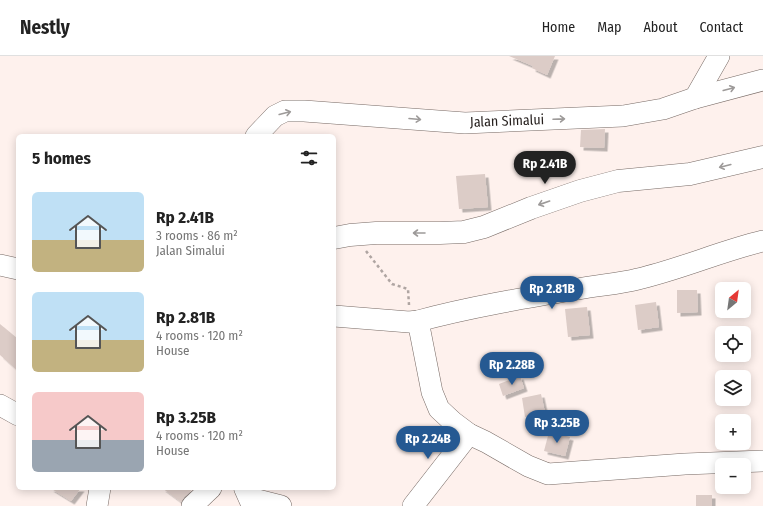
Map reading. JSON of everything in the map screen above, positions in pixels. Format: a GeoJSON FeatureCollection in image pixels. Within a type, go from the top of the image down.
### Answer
{"type":"FeatureCollection","features":[{"type":"Feature","properties":{"kind":"main road"},"geometry":{"type":"LineString","coordinates":[[336,238],[376,233],[464,232],[484,227],[531,208],[580,191],[618,181],[690,174],[763,157]]}},
{"type":"Feature","properties":{"kind":"street"},"geometry":{"type":"LineString","coordinates":[[695,98],[719,56]]}},
{"type":"Feature","properties":{"kind":"street","name":"Jalan Simalui"},"geometry":{"type":"LineString","coordinates":[[258,134],[276,116],[286,111],[304,110],[465,123],[623,116],[663,109],[695,98],[763,80]]}},
{"type":"Feature","properties":{"kind":"street"},"geometry":{"type":"LineString","coordinates":[[336,316],[413,321],[478,307],[638,279],[744,245],[763,241]]}},
{"type":"Feature","properties":{"kind":"street"},"geometry":{"type":"LineString","coordinates":[[0,265],[16,269]]}},
{"type":"Feature","properties":{"kind":"street"},"geometry":{"type":"LineString","coordinates":[[413,321],[432,392],[440,409],[448,418],[469,434],[528,466],[548,474],[685,464],[763,461]]}},
{"type":"Feature","properties":{"kind":"street"},"geometry":{"type":"LineString","coordinates":[[0,404],[16,414]]}},
{"type":"Feature","properties":{"kind":"street"},"geometry":{"type":"LineString","coordinates":[[413,506],[469,434]]}},
{"type":"Feature","properties":{"kind":"street"},"geometry":{"type":"LineString","coordinates":[[97,506],[100,490]]}},
{"type":"Feature","properties":{"kind":"street"},"geometry":{"type":"LineString","coordinates":[[192,506],[209,490]]}},
{"type":"Feature","properties":{"kind":"street"},"geometry":{"type":"LineString","coordinates":[[249,497],[281,506]]}},
{"type":"Feature","properties":{"kind":"path"},"geometry":{"type":"LineString","coordinates":[[358,234],[364,247],[392,284],[408,288],[413,321]]}},
{"type":"Feature","properties":{"kind":"building"},"geometry":{"type":"Polygon","coordinates":[[[509,56],[555,56],[547,75],[532,68],[533,66],[509,56]]]}},
{"type":"Feature","properties":{"kind":"building"},"geometry":{"type":"Polygon","coordinates":[[[605,129],[604,148],[580,147],[581,130],[605,129]]]}},
{"type":"Feature","properties":{"kind":"building"},"geometry":{"type":"Polygon","coordinates":[[[485,174],[488,207],[459,209],[456,176],[485,174]]]}},
{"type":"Feature","properties":{"kind":"building"},"geometry":{"type":"Polygon","coordinates":[[[677,290],[697,290],[698,312],[677,313],[677,290]]]}},
{"type":"Feature","properties":{"kind":"building"},"geometry":{"type":"Polygon","coordinates":[[[656,302],[659,327],[638,330],[635,305],[656,302]]]}},
{"type":"Feature","properties":{"kind":"building"},"geometry":{"type":"Polygon","coordinates":[[[587,307],[590,335],[568,337],[565,309],[587,307]]]}},
{"type":"Feature","properties":{"kind":"building"},"geometry":{"type":"Polygon","coordinates":[[[0,324],[16,337],[16,369],[0,355],[0,324]]]}},
{"type":"Feature","properties":{"kind":"building"},"geometry":{"type":"Polygon","coordinates":[[[520,376],[524,388],[503,396],[499,384],[520,376]]]}},
{"type":"Feature","properties":{"kind":"building"},"geometry":{"type":"Polygon","coordinates":[[[541,394],[545,413],[525,417],[522,398],[541,394]]]}},
{"type":"Feature","properties":{"kind":"building"},"geometry":{"type":"Polygon","coordinates":[[[549,432],[570,437],[565,456],[544,451],[549,432]]]}},
{"type":"Feature","properties":{"kind":"building"},"geometry":{"type":"Polygon","coordinates":[[[53,490],[79,490],[71,501],[53,490]]]}},
{"type":"Feature","properties":{"kind":"building"},"geometry":{"type":"Polygon","coordinates":[[[165,490],[192,490],[181,502],[165,490]]]}},
{"type":"Feature","properties":{"kind":"building"},"geometry":{"type":"Polygon","coordinates":[[[696,495],[712,495],[712,506],[696,506],[696,495]]]}}]}
